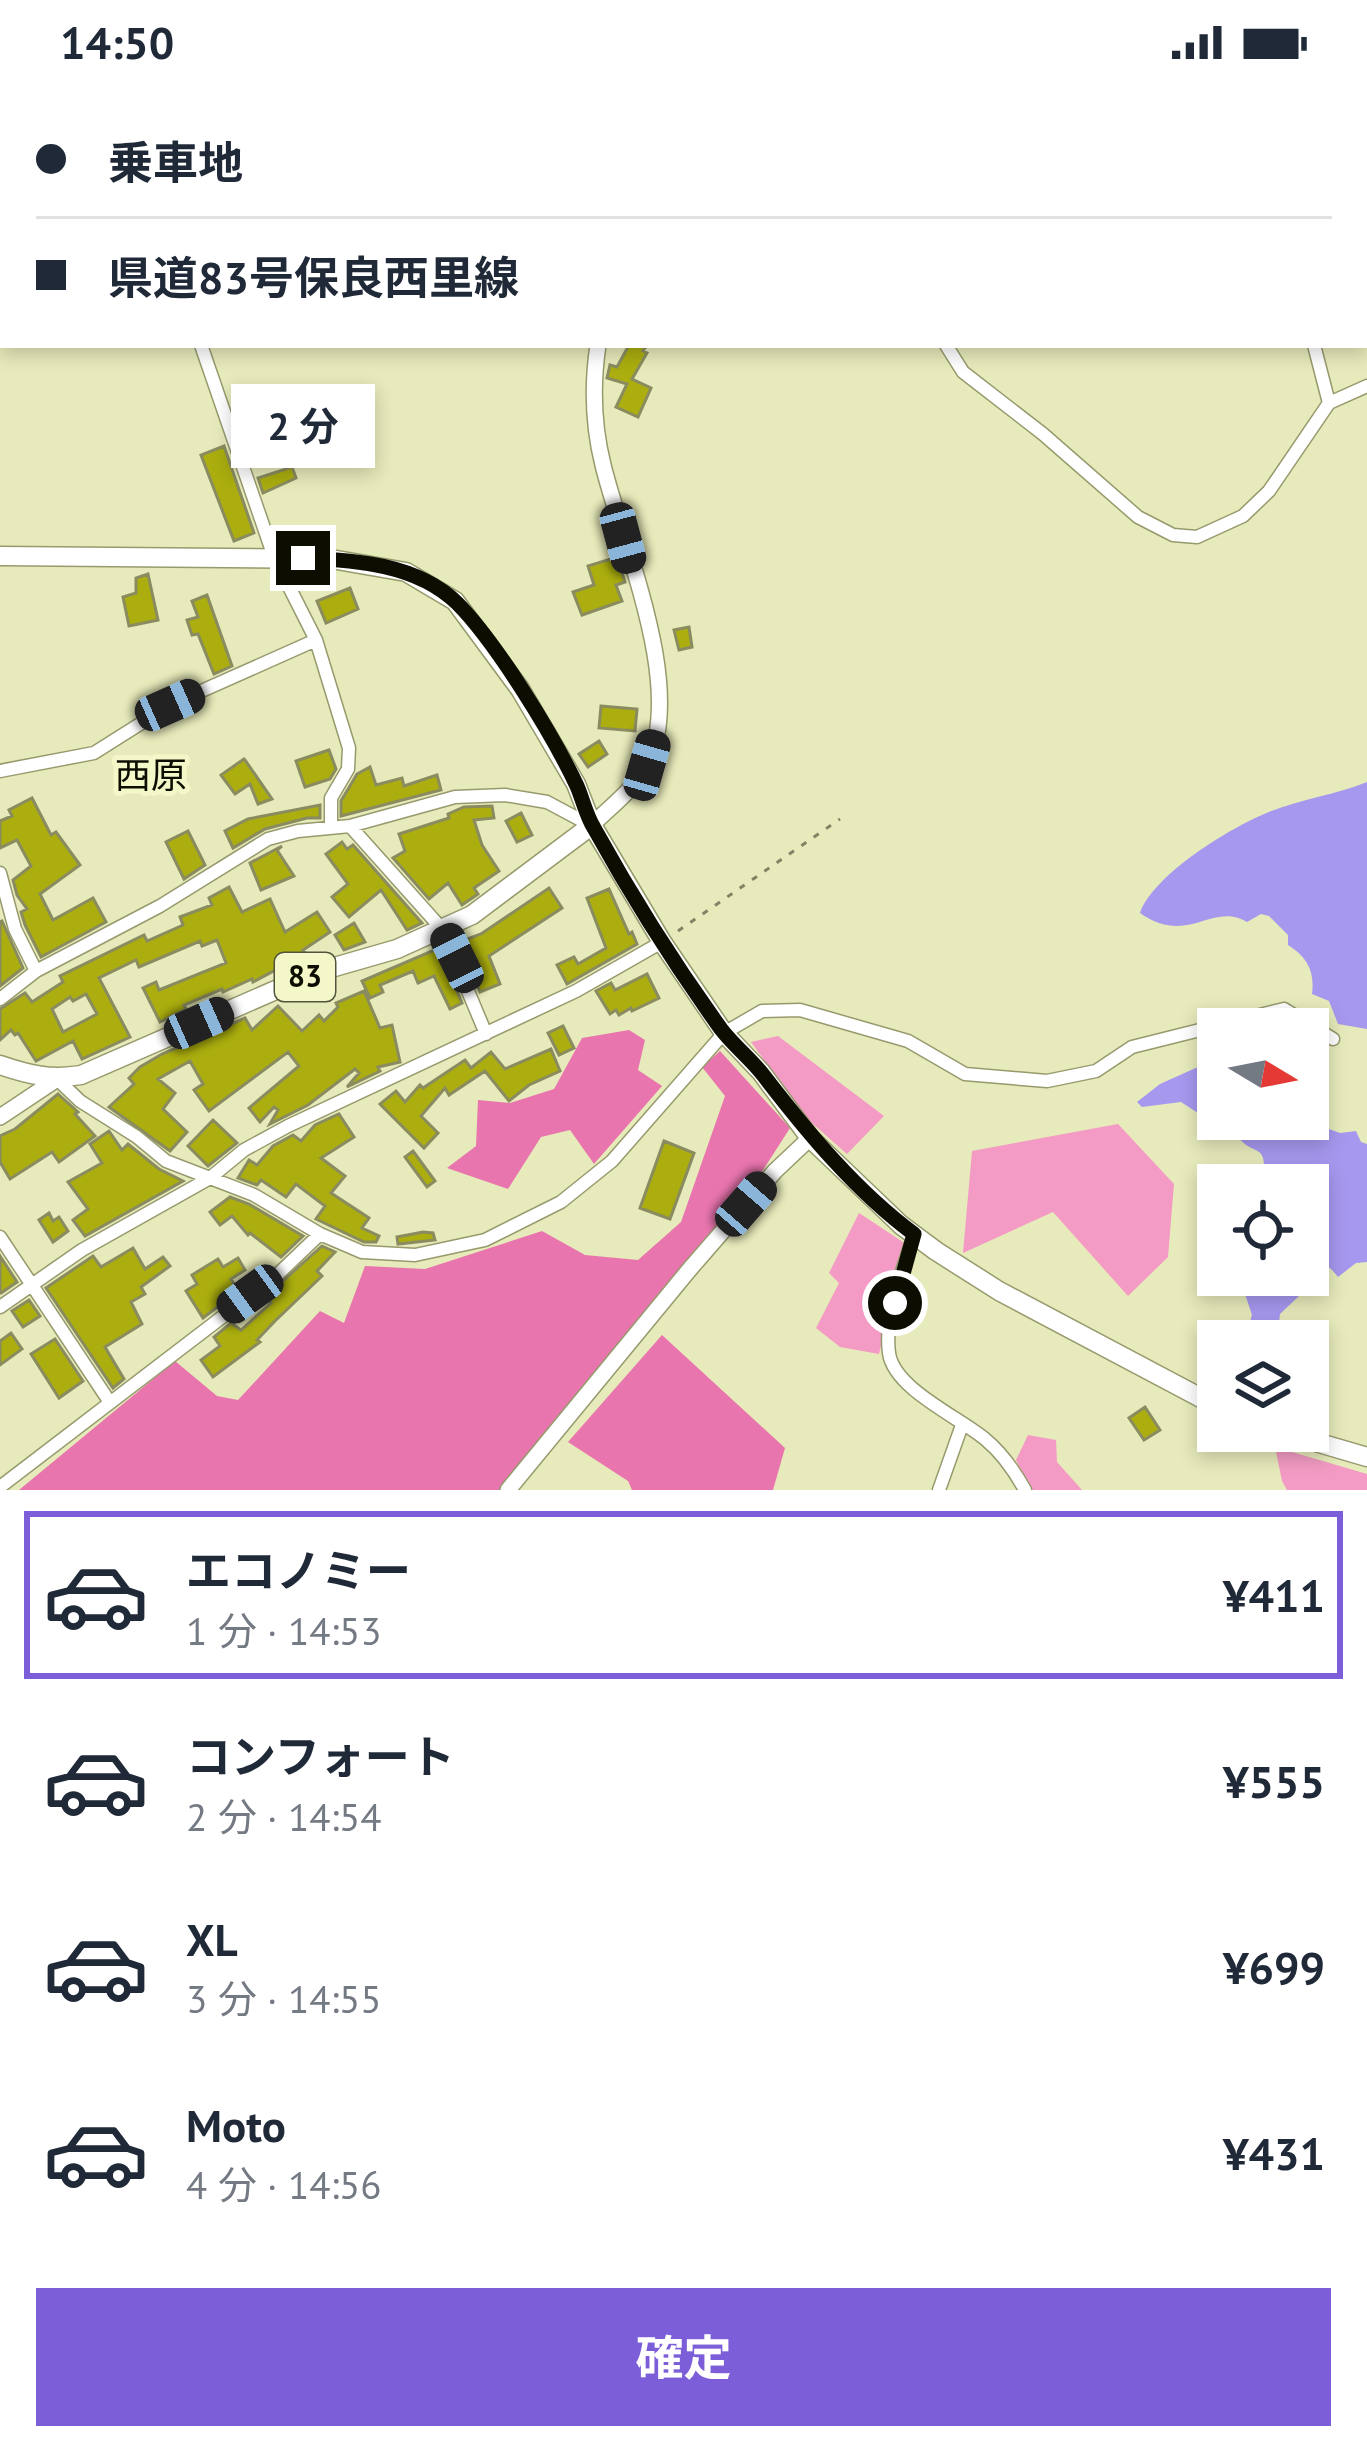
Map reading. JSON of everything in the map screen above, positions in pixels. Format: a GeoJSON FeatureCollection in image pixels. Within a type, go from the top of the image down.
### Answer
{"type":"FeatureCollection","features":[{"type":"Feature","properties":{"kind":"main road"},"geometry":{"type":"LineString","coordinates":[[0,556],[274,557],[374,564],[406,572],[455,601],[520,689],[576,784],[592,825],[662,942],[724,1033],[810,1138],[914,1234],[999,1291],[1197,1396]]}},
{"type":"Feature","properties":{"kind":"main road","name":"83"},"geometry":{"type":"LineString","coordinates":[[57,1079],[81,1075],[317,971],[397,949],[472,915],[592,825]]}},
{"type":"Feature","properties":{"kind":"main road"},"geometry":{"type":"LineString","coordinates":[[0,1066],[57,1079]]}},
{"type":"Feature","properties":{"kind":"main road"},"geometry":{"type":"LineString","coordinates":[[1329,1446],[1367,1457]]}},
{"type":"Feature","properties":{"kind":"street"},"geometry":{"type":"LineString","coordinates":[[202,348],[274,557],[316,640],[349,748],[348,769],[332,798],[331,827]]}},
{"type":"Feature","properties":{"kind":"street"},"geometry":{"type":"LineString","coordinates":[[0,999],[36,971],[160,907],[268,838],[350,826],[455,797],[505,795],[547,802],[592,825],[647,765],[660,721],[656,655],[602,460],[592,385],[598,348]]}},
{"type":"Feature","properties":{"kind":"street"},"geometry":{"type":"LineString","coordinates":[[948,348],[963,372],[1138,517],[1173,535],[1197,537],[1243,516],[1280,478],[1329,403],[1367,386]]}},
{"type":"Feature","properties":{"kind":"street"},"geometry":{"type":"LineString","coordinates":[[1315,348],[1329,403]]}},
{"type":"Feature","properties":{"kind":"street"},"geometry":{"type":"LineString","coordinates":[[0,771],[94,753],[170,705],[316,640]]}},
{"type":"Feature","properties":{"kind":"street"},"geometry":{"type":"LineString","coordinates":[[350,826],[442,929],[486,1034]]}},
{"type":"Feature","properties":{"kind":"street"},"geometry":{"type":"LineString","coordinates":[[0,873],[15,929],[36,971]]}},
{"type":"Feature","properties":{"kind":"street"},"geometry":{"type":"LineString","coordinates":[[0,1307],[82,1250],[210,1178],[244,1150],[287,1126],[576,991],[662,942]]}},
{"type":"Feature","properties":{"kind":"street"},"geometry":{"type":"LineString","coordinates":[[0,1118],[57,1079],[80,1101],[166,1161],[254,1195],[320,1234],[362,1252],[415,1255],[485,1240],[561,1202],[612,1161],[724,1033],[762,1011],[800,1010],[908,1041],[965,1075],[1047,1081],[1096,1071],[1132,1047],[1284,1009],[1333,1039]]}},
{"type":"Feature","properties":{"kind":"street"},"geometry":{"type":"LineString","coordinates":[[508,1490],[689,1270],[810,1138]]}},
{"type":"Feature","properties":{"kind":"street"},"geometry":{"type":"LineString","coordinates":[[0,1487],[277,1275],[320,1234]]}},
{"type":"Feature","properties":{"kind":"street"},"geometry":{"type":"LineString","coordinates":[[914,1234],[888,1329],[889,1358],[898,1374],[1006,1459],[1024,1490]]}},
{"type":"Feature","properties":{"kind":"street"},"geometry":{"type":"LineString","coordinates":[[0,1237],[109,1401]]}},
{"type":"Feature","properties":{"kind":"street"},"geometry":{"type":"LineString","coordinates":[[939,1490],[962,1425]]}},
{"type":"Feature","properties":{"kind":"path"},"geometry":{"type":"LineString","coordinates":[[662,942],[840,819]]}},
{"type":"Feature","properties":{"kind":"shaded area"},"geometry":{"type":"Polygon","coordinates":[[[1367,782],[1367,1029],[1338,1024],[1329,1001],[1312,994],[1305,960],[1288,945],[1288,935],[1269,916],[1261,914],[1247,922],[1222,917],[1172,926],[1140,913],[1177,868],[1235,829],[1281,808],[1367,782]]]}},
{"type":"Feature","properties":{"kind":"shaded area"},"geometry":{"type":"Polygon","coordinates":[[[629,1030],[645,1040],[638,1070],[662,1086],[594,1164],[570,1130],[541,1137],[508,1189],[447,1168],[476,1146],[478,1100],[510,1103],[554,1089],[582,1038],[629,1030]]]}},
{"type":"Feature","properties":{"kind":"shaded area"},"geometry":{"type":"Polygon","coordinates":[[[778,1036],[884,1116],[847,1154],[805,1117],[751,1042],[778,1036]]]}},
{"type":"Feature","properties":{"kind":"shaded area"},"geometry":{"type":"Polygon","coordinates":[[[720,1051],[790,1128],[749,1192],[500,1490],[19,1490],[175,1361],[217,1396],[238,1400],[320,1311],[344,1323],[365,1266],[425,1269],[542,1231],[585,1255],[638,1260],[681,1222],[725,1096],[702,1067],[720,1051]]]}},
{"type":"Feature","properties":{"kind":"shaded area"},"geometry":{"type":"Polygon","coordinates":[[[1197,1067],[1197,1112],[1181,1102],[1142,1107],[1137,1102],[1160,1084],[1197,1067]]]}},
{"type":"Feature","properties":{"kind":"shaded area"},"geometry":{"type":"Polygon","coordinates":[[[1118,1124],[1174,1184],[1168,1257],[1128,1296],[1053,1212],[963,1253],[972,1151],[1118,1124]]]}},
{"type":"Feature","properties":{"kind":"shaded area"},"geometry":{"type":"Polygon","coordinates":[[[1329,1129],[1356,1131],[1367,1144],[1367,1262],[1356,1263],[1338,1277],[1329,1268],[1329,1164],[1264,1164],[1262,1155],[1241,1140],[1329,1140],[1329,1129]]]}},
{"type":"Feature","properties":{"kind":"shaded area"},"geometry":{"type":"Polygon","coordinates":[[[859,1213],[906,1244],[879,1354],[840,1347],[816,1328],[839,1283],[829,1273],[859,1213]]]}},
{"type":"Feature","properties":{"kind":"shaded area"},"geometry":{"type":"Polygon","coordinates":[[[1246,1296],[1299,1296],[1279,1320],[1250,1320],[1246,1296]]]}},
{"type":"Feature","properties":{"kind":"shaded area"},"geometry":{"type":"Polygon","coordinates":[[[662,1335],[785,1448],[773,1490],[632,1490],[628,1481],[568,1442],[662,1335]]]}},
{"type":"Feature","properties":{"kind":"shaded area"},"geometry":{"type":"Polygon","coordinates":[[[1028,1435],[1056,1440],[1057,1462],[1082,1490],[1030,1490],[1016,1460],[1028,1435]]]}},
{"type":"Feature","properties":{"kind":"shaded area"},"geometry":{"type":"Polygon","coordinates":[[[1276,1452],[1292,1452],[1367,1474],[1367,1490],[1287,1490],[1276,1452]]]}},
{"type":"Feature","properties":{"kind":"building"},"geometry":{"type":"Polygon","coordinates":[[[627,348],[645,348],[647,353],[632,379],[651,388],[638,417],[616,407],[627,384],[607,378],[610,365],[617,367],[627,348]]]}},
{"type":"Feature","properties":{"kind":"building"},"geometry":{"type":"Polygon","coordinates":[[[224,446],[254,533],[234,541],[201,455],[224,446]]]}},
{"type":"Feature","properties":{"kind":"building"},"geometry":{"type":"Polygon","coordinates":[[[292,467],[296,478],[263,493],[258,478],[292,467]]]}},
{"type":"Feature","properties":{"kind":"building"},"geometry":{"type":"Polygon","coordinates":[[[617,557],[625,582],[616,585],[622,601],[582,615],[573,592],[594,585],[588,566],[617,557]]]}},
{"type":"Feature","properties":{"kind":"building"},"geometry":{"type":"Polygon","coordinates":[[[148,574],[158,620],[129,626],[123,597],[136,593],[136,578],[148,574]]]}},
{"type":"Feature","properties":{"kind":"building"},"geometry":{"type":"Polygon","coordinates":[[[350,588],[358,609],[326,623],[317,601],[350,588]]]}},
{"type":"Feature","properties":{"kind":"building"},"geometry":{"type":"Polygon","coordinates":[[[207,595],[232,666],[214,674],[187,620],[198,617],[192,601],[207,595]]]}},
{"type":"Feature","properties":{"kind":"building"},"geometry":{"type":"Polygon","coordinates":[[[689,627],[692,647],[679,650],[674,630],[689,627]]]}},
{"type":"Feature","properties":{"kind":"building"},"geometry":{"type":"Polygon","coordinates":[[[601,706],[637,709],[635,731],[599,728],[601,706]]]}},
{"type":"Feature","properties":{"kind":"building"},"geometry":{"type":"Polygon","coordinates":[[[599,741],[607,754],[588,767],[579,754],[599,741]]]}},
{"type":"Feature","properties":{"kind":"building"},"geometry":{"type":"Polygon","coordinates":[[[329,750],[336,769],[330,779],[305,787],[296,761],[329,750]]]}},
{"type":"Feature","properties":{"kind":"building"},"geometry":{"type":"Polygon","coordinates":[[[244,759],[272,799],[258,804],[250,784],[235,794],[221,775],[244,759]]]}},
{"type":"Feature","properties":{"kind":"building"},"geometry":{"type":"Polygon","coordinates":[[[370,767],[376,785],[402,778],[404,786],[437,775],[441,790],[341,816],[341,801],[357,774],[370,767]]]}},
{"type":"Feature","properties":{"kind":"building"},"geometry":{"type":"Polygon","coordinates":[[[32,798],[51,835],[56,832],[80,865],[40,894],[53,920],[93,898],[106,922],[41,957],[25,925],[21,912],[27,909],[13,880],[31,866],[17,840],[0,848],[0,821],[12,816],[9,810],[32,798]]]}},
{"type":"Feature","properties":{"kind":"building"},"geometry":{"type":"Polygon","coordinates":[[[320,805],[320,818],[265,829],[233,848],[225,831],[248,819],[320,805]]]}},
{"type":"Feature","properties":{"kind":"building"},"geometry":{"type":"Polygon","coordinates":[[[492,806],[494,818],[474,820],[482,845],[499,871],[474,888],[478,894],[462,905],[448,883],[429,899],[393,858],[405,851],[399,834],[449,818],[448,814],[464,807],[492,806]]]}},
{"type":"Feature","properties":{"kind":"building"},"geometry":{"type":"Polygon","coordinates":[[[521,813],[532,835],[517,842],[506,821],[521,813]]]}},
{"type":"Feature","properties":{"kind":"building"},"geometry":{"type":"Polygon","coordinates":[[[188,831],[205,865],[184,879],[166,842],[188,831]]]}},
{"type":"Feature","properties":{"kind":"building"},"geometry":{"type":"Polygon","coordinates":[[[342,842],[347,849],[353,845],[422,923],[407,930],[381,890],[349,917],[332,897],[348,884],[326,854],[342,842]]]}},
{"type":"Feature","properties":{"kind":"building"},"geometry":{"type":"Polygon","coordinates":[[[282,846],[277,850],[294,876],[261,890],[250,863],[282,846]]]}},
{"type":"Feature","properties":{"kind":"building"},"geometry":{"type":"Polygon","coordinates":[[[229,887],[242,912],[270,899],[285,932],[317,912],[330,932],[303,950],[310,959],[304,963],[291,969],[287,964],[253,982],[222,989],[184,1005],[186,1009],[160,1022],[143,988],[156,982],[159,990],[226,963],[217,940],[202,946],[200,941],[139,967],[136,960],[99,978],[130,1037],[82,1059],[73,1041],[36,1061],[18,1033],[11,1030],[0,1040],[0,1009],[25,993],[32,1002],[63,982],[60,976],[144,935],[147,941],[183,925],[180,917],[212,905],[209,898],[229,887]],[[86,994],[73,1001],[70,997],[52,1009],[63,1032],[97,1014],[86,994]]]}},
{"type":"Feature","properties":{"kind":"building"},"geometry":{"type":"Polygon","coordinates":[[[549,888],[562,908],[489,956],[500,984],[480,992],[459,942],[481,934],[549,888]]]}},
{"type":"Feature","properties":{"kind":"building"},"geometry":{"type":"Polygon","coordinates":[[[609,889],[637,944],[567,984],[557,965],[574,957],[578,964],[606,948],[587,898],[609,889]]]}},
{"type":"Feature","properties":{"kind":"building"},"geometry":{"type":"Polygon","coordinates":[[[0,922],[23,968],[0,986],[0,922]]]}},
{"type":"Feature","properties":{"kind":"building"},"geometry":{"type":"Polygon","coordinates":[[[354,923],[365,942],[344,950],[335,935],[354,923]]]}},
{"type":"Feature","properties":{"kind":"building"},"geometry":{"type":"Polygon","coordinates":[[[439,948],[462,1003],[450,1009],[434,976],[418,983],[413,971],[380,985],[383,992],[370,998],[362,981],[439,948]]]}},
{"type":"Feature","properties":{"kind":"building"},"geometry":{"type":"Polygon","coordinates":[[[647,974],[659,998],[632,1011],[610,1014],[596,991],[611,983],[615,990],[647,974]]]}},
{"type":"Feature","properties":{"kind":"building"},"geometry":{"type":"Polygon","coordinates":[[[364,991],[380,1028],[392,1025],[400,1062],[378,1067],[380,1071],[347,1087],[359,1073],[355,1069],[308,1105],[270,1124],[278,1110],[274,1107],[260,1122],[249,1108],[299,1066],[288,1052],[209,1111],[194,1090],[203,1084],[190,1061],[158,1079],[175,1093],[163,1109],[187,1132],[170,1151],[109,1107],[134,1084],[129,1078],[140,1067],[162,1054],[245,1018],[252,1030],[278,1006],[302,1031],[319,1015],[324,1021],[338,1007],[336,1003],[364,991]]]}},
{"type":"Feature","properties":{"kind":"building"},"geometry":{"type":"Polygon","coordinates":[[[563,1026],[574,1048],[559,1055],[548,1033],[563,1026]]]}},
{"type":"Feature","properties":{"kind":"building"},"geometry":{"type":"Polygon","coordinates":[[[551,1049],[560,1071],[529,1085],[509,1101],[485,1071],[449,1095],[445,1088],[421,1116],[438,1133],[424,1148],[380,1104],[396,1091],[405,1102],[420,1085],[423,1088],[465,1060],[471,1068],[491,1052],[505,1069],[551,1049]]]}},
{"type":"Feature","properties":{"kind":"building"},"geometry":{"type":"Polygon","coordinates":[[[58,1094],[95,1136],[59,1162],[52,1152],[10,1179],[0,1162],[0,1136],[58,1094]]]}},
{"type":"Feature","properties":{"kind":"building"},"geometry":{"type":"Polygon","coordinates":[[[339,1114],[354,1137],[321,1158],[345,1176],[331,1193],[369,1218],[362,1228],[379,1236],[376,1242],[364,1242],[316,1219],[325,1206],[296,1184],[286,1197],[261,1180],[257,1185],[238,1178],[249,1160],[257,1165],[273,1146],[293,1135],[301,1141],[315,1125],[339,1114]]]}},
{"type":"Feature","properties":{"kind":"building"},"geometry":{"type":"Polygon","coordinates":[[[213,1120],[237,1143],[208,1166],[188,1146],[213,1120]]]}},
{"type":"Feature","properties":{"kind":"building"},"geometry":{"type":"Polygon","coordinates":[[[109,1131],[122,1150],[128,1144],[183,1181],[85,1236],[73,1220],[88,1209],[68,1182],[102,1163],[90,1144],[109,1131]]]}},
{"type":"Feature","properties":{"kind":"building"},"geometry":{"type":"Polygon","coordinates":[[[664,1141],[694,1153],[670,1219],[640,1208],[664,1141]]]}},
{"type":"Feature","properties":{"kind":"building"},"geometry":{"type":"Polygon","coordinates":[[[413,1151],[435,1181],[427,1187],[405,1157],[413,1151]]]}},
{"type":"Feature","properties":{"kind":"building"},"geometry":{"type":"Polygon","coordinates":[[[230,1197],[303,1236],[281,1257],[248,1235],[232,1216],[220,1225],[210,1212],[230,1197]]]}},
{"type":"Feature","properties":{"kind":"building"},"geometry":{"type":"Polygon","coordinates":[[[49,1213],[53,1221],[59,1217],[68,1231],[53,1242],[39,1220],[49,1213]]]}},
{"type":"Feature","properties":{"kind":"building"},"geometry":{"type":"Polygon","coordinates":[[[433,1233],[435,1240],[398,1244],[397,1237],[433,1233]]]}},
{"type":"Feature","properties":{"kind":"building"},"geometry":{"type":"Polygon","coordinates":[[[322,1246],[335,1252],[317,1271],[322,1276],[257,1340],[260,1342],[213,1377],[201,1360],[220,1346],[214,1337],[231,1323],[241,1330],[271,1303],[266,1296],[322,1246]]]}},
{"type":"Feature","properties":{"kind":"building"},"geometry":{"type":"Polygon","coordinates":[[[133,1248],[145,1269],[163,1257],[170,1266],[141,1287],[145,1294],[131,1302],[142,1324],[105,1347],[124,1379],[113,1388],[46,1288],[93,1256],[101,1267],[133,1248]]]}},
{"type":"Feature","properties":{"kind":"building"},"geometry":{"type":"Polygon","coordinates":[[[0,1256],[17,1282],[1,1293],[0,1292],[0,1256]]]}},
{"type":"Feature","properties":{"kind":"building"},"geometry":{"type":"Polygon","coordinates":[[[238,1258],[245,1270],[231,1279],[238,1291],[203,1318],[186,1291],[197,1284],[192,1275],[218,1259],[223,1267],[238,1258]]]}},
{"type":"Feature","properties":{"kind":"building"},"geometry":{"type":"Polygon","coordinates":[[[911,1283],[922,1288],[915,1310],[903,1305],[911,1283]]]}},
{"type":"Feature","properties":{"kind":"building"},"geometry":{"type":"Polygon","coordinates":[[[29,1300],[40,1316],[23,1327],[12,1311],[29,1300]]]}},
{"type":"Feature","properties":{"kind":"building"},"geometry":{"type":"Polygon","coordinates":[[[11,1333],[22,1349],[0,1365],[0,1341],[11,1333]]]}},
{"type":"Feature","properties":{"kind":"building"},"geometry":{"type":"Polygon","coordinates":[[[55,1339],[83,1381],[59,1398],[31,1354],[55,1339]]]}},
{"type":"Feature","properties":{"kind":"building"},"geometry":{"type":"Polygon","coordinates":[[[1145,1407],[1160,1430],[1144,1440],[1129,1418],[1145,1407]]]}},
{"type":"Feature","properties":{"kind":"district","name":"西原"},"geometry":{"type":"Point","coordinates":[151,775]}},
{"type":"Feature","properties":{"kind":"route"},"geometry":{"type":"LineString","coordinates":[[303,558],[374,564],[406,572],[455,601],[473,622],[520,689],[576,784],[592,825],[662,942],[724,1033],[810,1138],[914,1234],[895,1303]]}}]}
